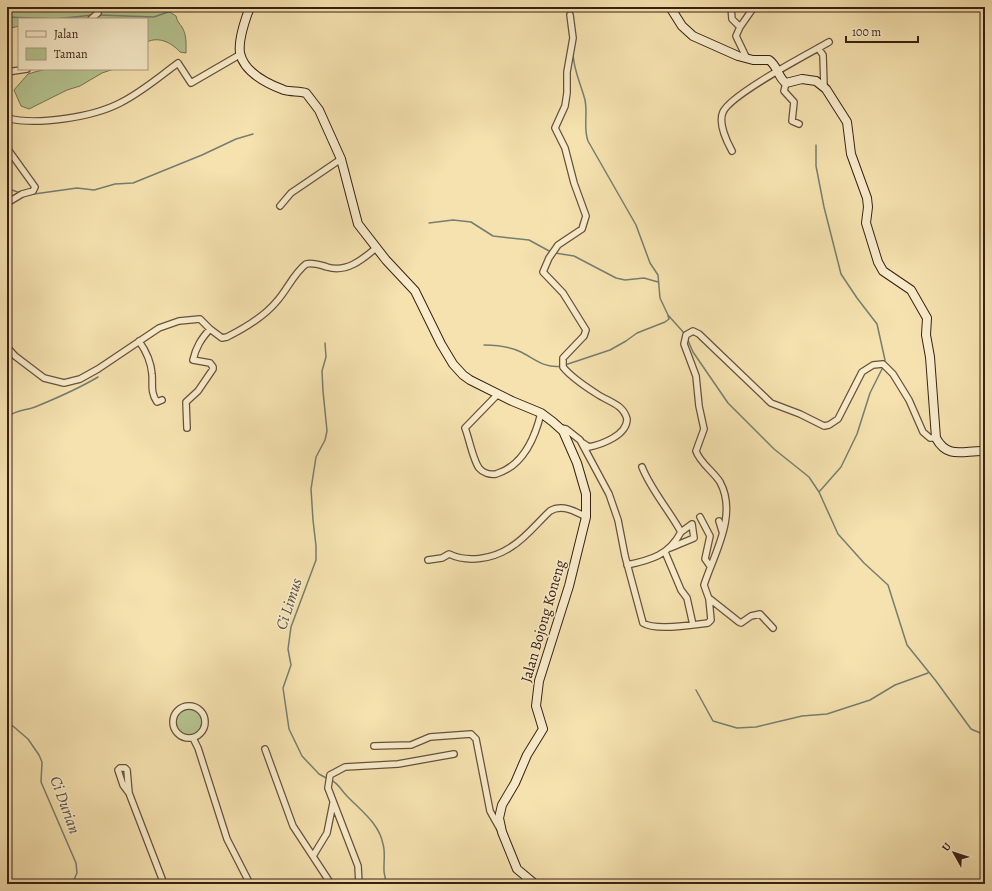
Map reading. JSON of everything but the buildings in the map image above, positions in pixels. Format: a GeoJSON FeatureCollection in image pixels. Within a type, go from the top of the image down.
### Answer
{"type":"FeatureCollection","features":[{"type":"Feature","properties":{"kind":"street"},"geometry":{"type":"LineString","coordinates":[[250,7],[240,43],[241,54],[247,67],[259,77],[285,90],[303,92],[308,95],[318,110],[341,159],[358,224],[376,248],[415,291],[441,344],[458,371],[470,380],[541,413],[535,434],[518,460],[502,472],[492,474],[484,472],[479,467],[465,428],[498,394]]}},
{"type":"Feature","properties":{"kind":"street"},"geometry":{"type":"LineString","coordinates":[[670,7],[682,26],[693,36],[747,59],[769,60],[786,83],[784,91],[794,102],[792,121],[799,124]]}},
{"type":"Feature","properties":{"kind":"street"},"geometry":{"type":"LineString","coordinates":[[732,7],[732,19],[740,27]]}},
{"type":"Feature","properties":{"kind":"street"},"geometry":{"type":"LineString","coordinates":[[747,59],[736,36],[740,27],[754,7]]}},
{"type":"Feature","properties":{"kind":"street"},"geometry":{"type":"LineString","coordinates":[[92,18],[97,14],[98,8]]}},
{"type":"Feature","properties":{"kind":"street"},"geometry":{"type":"LineString","coordinates":[[561,428],[566,429],[589,447],[603,442],[621,432],[626,426],[627,419],[624,410],[615,403],[597,394],[563,367],[563,358],[584,336],[586,330],[563,292],[543,272],[549,258],[558,246],[582,229],[586,216],[574,183],[565,148],[555,128],[564,106],[567,93],[567,72],[573,38],[570,15]]}},
{"type":"Feature","properties":{"kind":"street"},"geometry":{"type":"LineString","coordinates":[[732,151],[724,129],[723,112],[751,88],[828,42]]}},
{"type":"Feature","properties":{"kind":"street"},"geometry":{"type":"LineString","coordinates":[[818,48],[823,55],[824,86]]}},
{"type":"Feature","properties":{"kind":"street"},"geometry":{"type":"LineString","coordinates":[[7,118],[24,121],[52,120],[80,116],[121,103],[149,86],[178,63],[191,83],[241,54]]}},
{"type":"Feature","properties":{"kind":"street"},"geometry":{"type":"LineString","coordinates":[[7,72],[20,70]]}},
{"type":"Feature","properties":{"kind":"street"},"geometry":{"type":"LineString","coordinates":[[786,83],[808,78],[824,86],[848,126],[851,154],[867,198],[868,210],[866,223],[878,262],[883,271],[911,290],[927,318],[926,335],[930,357],[936,438],[942,448],[948,452],[985,451]]}},
{"type":"Feature","properties":{"kind":"street"},"geometry":{"type":"LineString","coordinates":[[7,148],[35,187],[33,191],[22,194],[7,203]]}},
{"type":"Feature","properties":{"kind":"street"},"geometry":{"type":"LineString","coordinates":[[280,206],[291,193],[341,159]]}},
{"type":"Feature","properties":{"kind":"street"},"geometry":{"type":"LineString","coordinates":[[7,347],[14,356],[44,378],[64,383],[80,379],[98,369],[159,328],[179,321],[200,319],[222,338],[251,324],[277,301],[306,264],[314,263],[340,270],[363,258],[376,248]]}},
{"type":"Feature","properties":{"kind":"street"},"geometry":{"type":"LineString","coordinates":[[188,428],[186,402],[196,393],[213,369],[210,363],[193,360],[195,349],[201,338],[210,329]]}},
{"type":"Feature","properties":{"kind":"street"},"geometry":{"type":"LineString","coordinates":[[580,440],[609,494],[618,520],[627,566],[643,623],[652,626],[693,625],[708,623],[711,620],[710,599],[704,585],[723,534],[726,516],[726,501],[721,484],[713,472],[699,459],[696,451],[704,429],[699,406],[696,376],[684,344],[686,335],[692,332],[699,334],[771,403],[800,414],[824,426],[829,425],[838,419],[862,372],[873,366],[883,364],[893,374],[909,400],[923,432],[930,438],[936,438]]}},
{"type":"Feature","properties":{"kind":"street"},"geometry":{"type":"LineString","coordinates":[[140,341],[148,354],[151,368],[151,386],[154,395],[157,402],[162,400]]}},
{"type":"Feature","properties":{"kind":"street","name":"Jalan Bojong Koneng"},"geometry":{"type":"LineString","coordinates":[[535,884],[517,869],[502,832],[499,818],[502,805],[515,783],[527,755],[543,729],[536,706],[539,681],[569,586],[586,517],[586,494],[570,445],[561,428],[541,413]]}},
{"type":"Feature","properties":{"kind":"street"},"geometry":{"type":"LineString","coordinates":[[642,467],[647,479],[681,532]]}},
{"type":"Feature","properties":{"kind":"street"},"geometry":{"type":"LineString","coordinates":[[428,560],[442,558],[449,554],[467,560],[502,552],[512,547],[550,510],[558,507],[572,510],[586,517]]}},
{"type":"Feature","properties":{"kind":"street"},"geometry":{"type":"LineString","coordinates":[[700,517],[710,536],[705,559],[710,566]]}},
{"type":"Feature","properties":{"kind":"street"},"geometry":{"type":"LineString","coordinates":[[719,521],[723,534]]}},
{"type":"Feature","properties":{"kind":"street"},"geometry":{"type":"LineString","coordinates":[[627,566],[653,558],[694,538],[692,524],[681,532],[667,550]]}},
{"type":"Feature","properties":{"kind":"street"},"geometry":{"type":"LineString","coordinates":[[667,550],[680,590],[687,598],[693,625]]}},
{"type":"Feature","properties":{"kind":"street"},"geometry":{"type":"LineString","coordinates":[[710,599],[738,622],[742,623],[751,616],[760,614],[772,628]]}},
{"type":"Feature","properties":{"kind":"street"},"geometry":{"type":"LineString","coordinates":[[184,707],[196,708],[204,716],[204,727],[200,734],[193,738],[185,738],[178,735],[173,725],[175,713],[184,707]]}},
{"type":"Feature","properties":{"kind":"street"},"geometry":{"type":"LineString","coordinates":[[374,746],[411,745],[430,737],[471,734],[476,739],[490,811],[502,832]]}},
{"type":"Feature","properties":{"kind":"street"},"geometry":{"type":"LineString","coordinates":[[193,738],[198,748],[227,838],[250,884]]}},
{"type":"Feature","properties":{"kind":"street"},"geometry":{"type":"LineString","coordinates":[[265,749],[293,826],[331,884]]}},
{"type":"Feature","properties":{"kind":"street"},"geometry":{"type":"LineString","coordinates":[[359,884],[358,866],[328,788],[328,778],[332,773],[345,767],[398,764],[454,754]]}},
{"type":"Feature","properties":{"kind":"street"},"geometry":{"type":"LineString","coordinates":[[129,793],[164,884]]}},
{"type":"Feature","properties":{"kind":"street"},"geometry":{"type":"LineString","coordinates":[[313,856],[327,833],[333,802]]}},
{"type":"Feature","properties":{"kind":"green space"},"geometry":{"type":"Polygon","coordinates":[[[7,7],[162,7],[176,16],[184,30],[186,53],[180,52],[165,41],[152,40],[148,42],[148,18],[18,18],[18,26],[7,29],[7,7]]]}},
{"type":"Feature","properties":{"kind":"green space"},"geometry":{"type":"Polygon","coordinates":[[[42,70],[111,70],[29,109],[21,106],[14,90],[28,74],[42,70]]]}},
{"type":"Feature","properties":{"kind":"green space"},"geometry":{"type":"Polygon","coordinates":[[[189,709],[198,713],[202,722],[198,731],[189,735],[180,731],[176,722],[180,713],[189,709]]]}},
{"type":"Feature","properties":{"kind":"waterway"},"geometry":{"type":"LineString","coordinates":[[98,15],[154,17],[182,7]]}},
{"type":"Feature","properties":{"kind":"waterway"},"geometry":{"type":"LineString","coordinates":[[570,7],[572,15]]}},
{"type":"Feature","properties":{"kind":"waterway"},"geometry":{"type":"LineString","coordinates":[[64,18],[93,15]]}},
{"type":"Feature","properties":{"kind":"waterway"},"geometry":{"type":"LineString","coordinates":[[7,17],[31,18]]}},
{"type":"Feature","properties":{"kind":"waterway"},"geometry":{"type":"LineString","coordinates":[[573,54],[576,72],[585,100],[586,131],[588,141],[636,225],[650,263],[658,275],[660,298],[668,315],[684,333]]}},
{"type":"Feature","properties":{"kind":"waterway"},"geometry":{"type":"LineString","coordinates":[[27,195],[77,188],[94,190],[115,184],[133,183],[202,155],[236,139],[253,134]]}},
{"type":"Feature","properties":{"kind":"waterway"},"geometry":{"type":"LineString","coordinates":[[816,145],[816,166],[824,207],[841,274],[877,324],[885,360],[884,363]]}},
{"type":"Feature","properties":{"kind":"waterway"},"geometry":{"type":"LineString","coordinates":[[7,188],[20,193]]}},
{"type":"Feature","properties":{"kind":"waterway"},"geometry":{"type":"LineString","coordinates":[[429,223],[453,220],[471,222],[493,236],[529,240],[551,252]]}},
{"type":"Feature","properties":{"kind":"waterway"},"geometry":{"type":"LineString","coordinates":[[555,253],[574,256],[616,278],[625,280],[644,278],[658,282]]}},
{"type":"Feature","properties":{"kind":"waterway"},"geometry":{"type":"LineString","coordinates":[[565,365],[610,350],[637,333],[665,322],[669,319],[668,316]]}},
{"type":"Feature","properties":{"kind":"waterway"},"geometry":{"type":"LineString","coordinates":[[687,338],[693,352],[728,403],[774,449],[809,477],[819,492],[838,534],[864,563],[888,585],[907,645],[936,681],[971,729],[985,735]]}},
{"type":"Feature","properties":{"kind":"waterway","name":"Ci Limus"},"geometry":{"type":"LineString","coordinates":[[325,343],[326,357],[322,371],[327,431],[325,440],[316,457],[311,489],[316,560],[291,627],[288,649],[291,665],[283,688],[289,729],[302,756],[319,774],[328,779]]}},
{"type":"Feature","properties":{"kind":"waterway"},"geometry":{"type":"LineString","coordinates":[[484,345],[513,349],[545,365],[556,367],[562,366]]}},
{"type":"Feature","properties":{"kind":"waterway"},"geometry":{"type":"LineString","coordinates":[[819,492],[841,467],[857,434],[870,393],[883,367]]}},
{"type":"Feature","properties":{"kind":"waterway"},"geometry":{"type":"LineString","coordinates":[[7,417],[18,411],[35,407],[59,397],[98,377]]}},
{"type":"Feature","properties":{"kind":"waterway"},"geometry":{"type":"LineString","coordinates":[[696,690],[713,721],[737,728],[756,727],[802,716],[827,714],[870,700],[895,685],[928,673]]}},
{"type":"Feature","properties":{"kind":"waterway","name":"Ci Durian"},"geometry":{"type":"LineString","coordinates":[[7,721],[28,739],[42,762],[41,782],[76,863],[77,873],[72,884]]}},
{"type":"Feature","properties":{"kind":"waterway","name":"Ci Limus"},"geometry":{"type":"LineString","coordinates":[[331,780],[338,785],[378,830],[384,849],[384,875],[388,884]]}}]}
